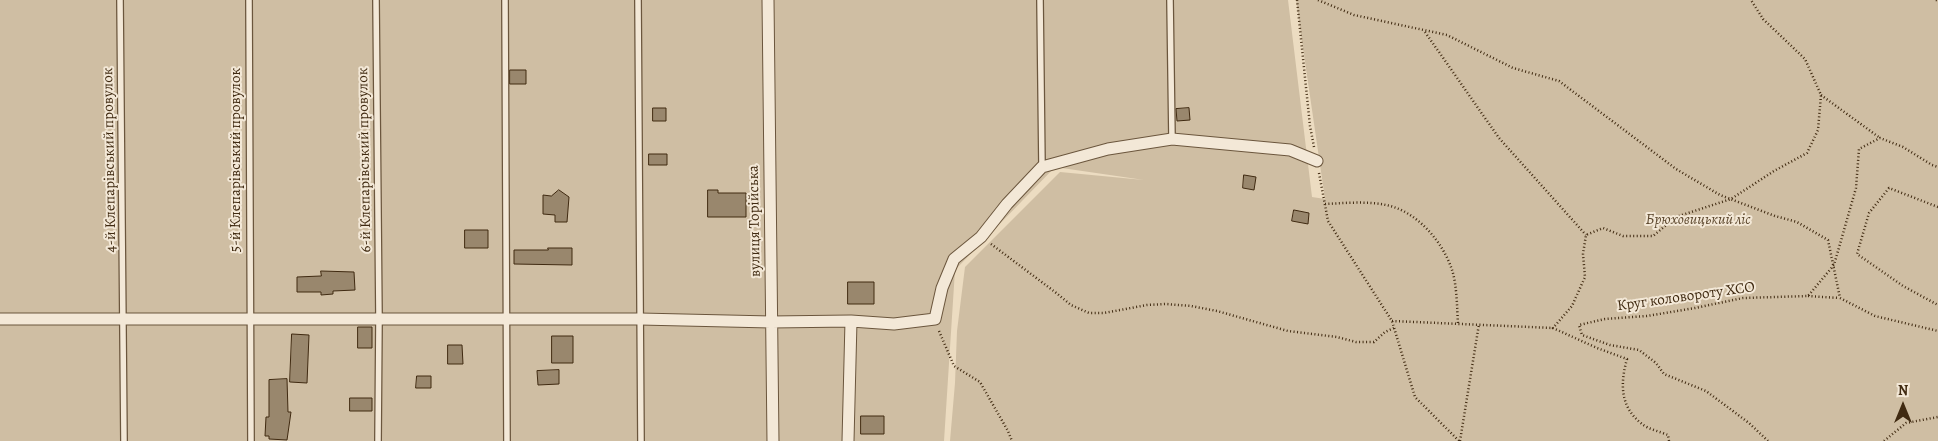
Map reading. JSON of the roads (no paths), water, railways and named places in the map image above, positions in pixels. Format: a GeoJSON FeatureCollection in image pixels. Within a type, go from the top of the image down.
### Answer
{"type":"FeatureCollection","features":[{"type":"Feature","properties":{"kind":"street","name":"вулиця Торійська"},"geometry":{"type":"LineString","coordinates":[[768,0],[773,441]]}},
{"type":"Feature","properties":{"kind":"street"},"geometry":{"type":"LineString","coordinates":[[0,319],[640,319],[772,322],[851,321],[894,324],[935,319],[942,288],[954,259],[981,237],[1007,204],[1042,168],[1108,149],[1172,139],[1290,150],[1317,161]]}},
{"type":"Feature","properties":{"kind":"street"},"geometry":{"type":"LineString","coordinates":[[848,441],[851,321]]}},
{"type":"Feature","properties":{"kind":"lane","name":"4-й Клепарівський провулок"},"geometry":{"type":"LineString","coordinates":[[120,0],[124,441]]}},
{"type":"Feature","properties":{"kind":"lane","name":"5-й Клепарівський провулок"},"geometry":{"type":"LineString","coordinates":[[249,0],[251,441]]}},
{"type":"Feature","properties":{"kind":"lane","name":"6-й Клепарівський провулок"},"geometry":{"type":"LineString","coordinates":[[376,0],[379,319],[378,441]]}},
{"type":"Feature","properties":{"kind":"lane"},"geometry":{"type":"LineString","coordinates":[[505,0],[507,441]]}},
{"type":"Feature","properties":{"kind":"lane"},"geometry":{"type":"LineString","coordinates":[[638,0],[641,441]]}},
{"type":"Feature","properties":{"kind":"lane"},"geometry":{"type":"LineString","coordinates":[[1040,0],[1042,168]]}},
{"type":"Feature","properties":{"kind":"lane"},"geometry":{"type":"LineString","coordinates":[[1170,0],[1172,139]]}},
{"type":"Feature","properties":{"kind":"park label","name":"Брюховицький ліс"},"geometry":{"type":"Point","coordinates":[1698,220]}}]}
